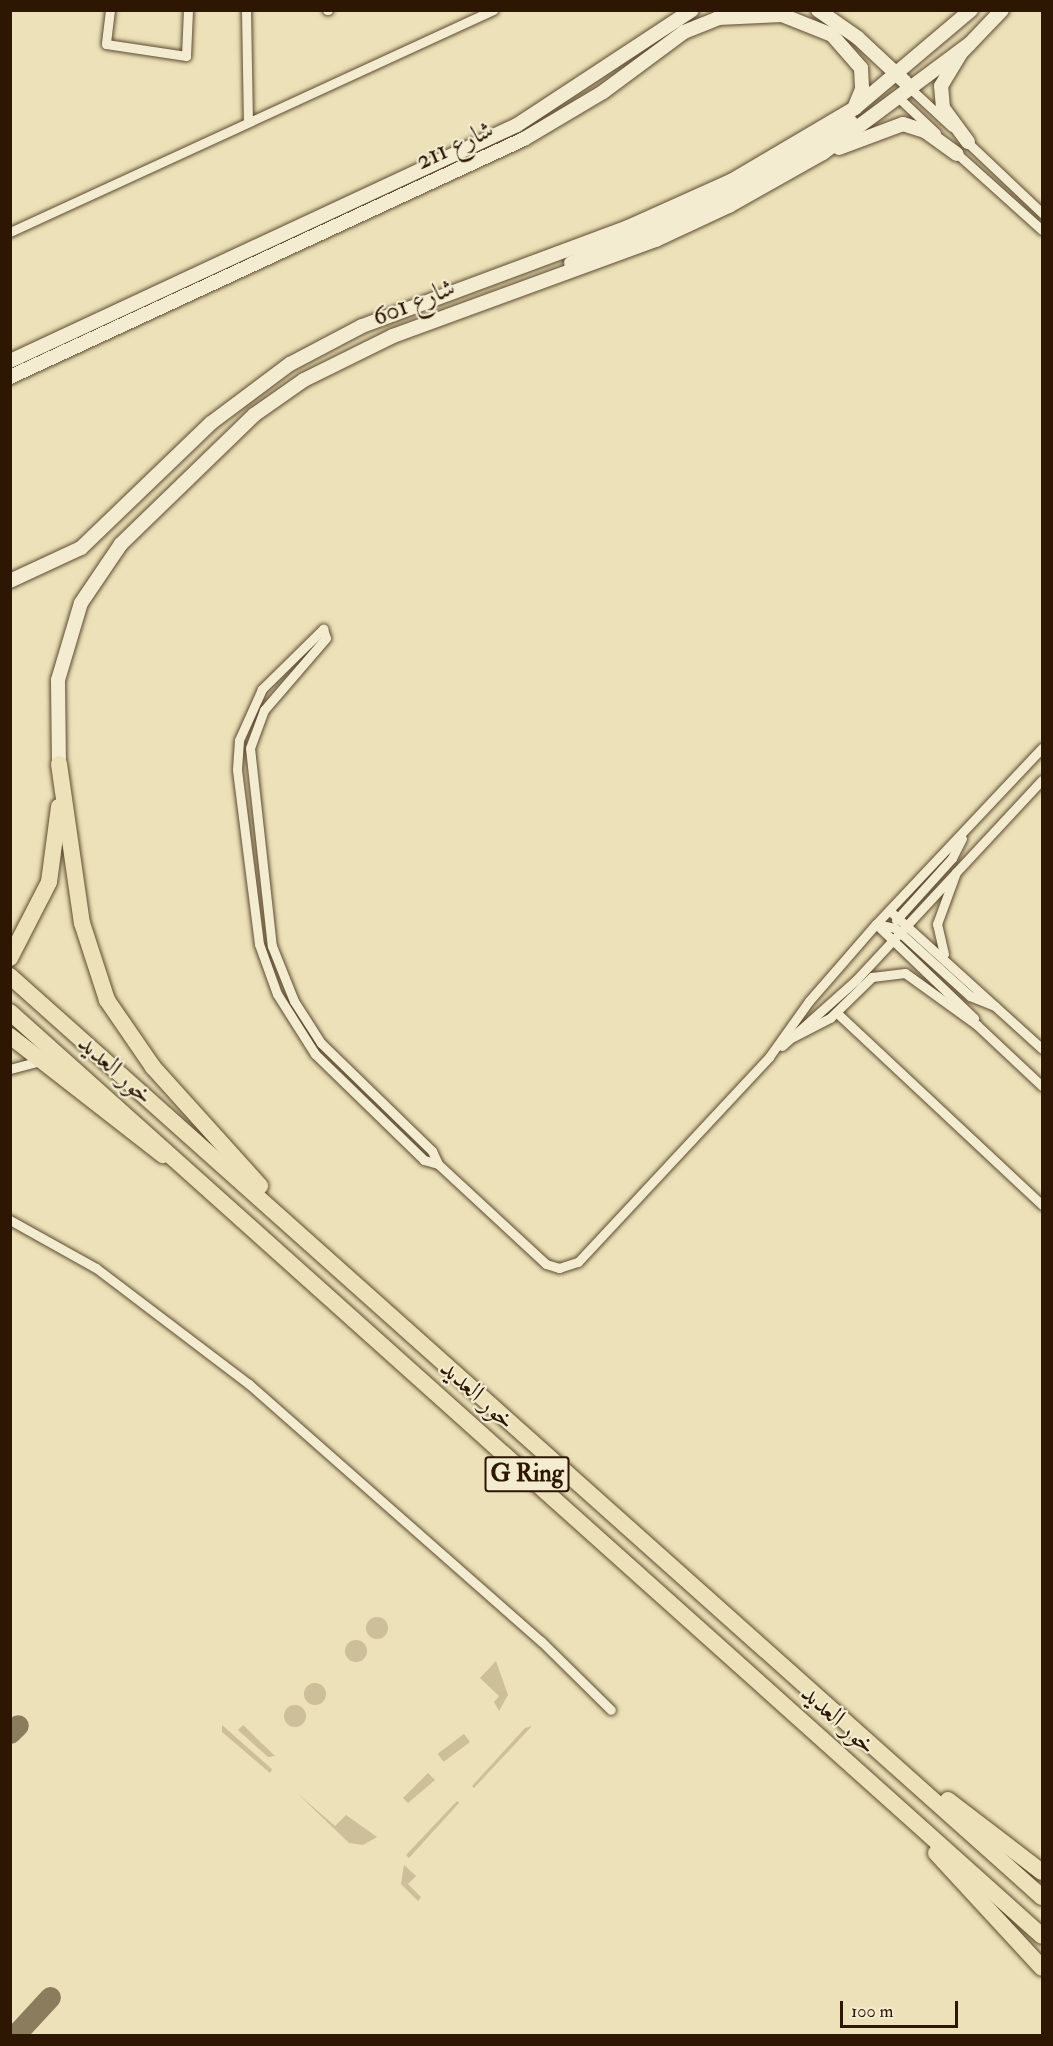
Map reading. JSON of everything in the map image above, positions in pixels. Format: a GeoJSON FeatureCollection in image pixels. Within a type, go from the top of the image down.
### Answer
{"type":"FeatureCollection","features":[{"type":"Feature","properties":{"kind":"highway"},"geometry":{"type":"LineString","coordinates":[[10,958],[42,905],[58,836],[59,764]]}},
{"type":"Feature","properties":{"kind":"highway"},"geometry":{"type":"LineString","coordinates":[[59,764],[82,923],[107,1000],[153,1067],[292,1226]]}},
{"type":"Feature","properties":{"kind":"highway","name":"خور العديد"},"geometry":{"type":"LineString","coordinates":[[10,976],[1042,1897]]}},
{"type":"Feature","properties":{"kind":"highway","name":"خور العديد"},"geometry":{"type":"LineString","coordinates":[[10,1012],[180,1161],[1042,1936]]}},
{"type":"Feature","properties":{"kind":"highway"},"geometry":{"type":"LineString","coordinates":[[10,1036],[45,1061],[147,1147],[180,1161]]}},
{"type":"Feature","properties":{"kind":"highway"},"geometry":{"type":"LineString","coordinates":[[884,1755],[1042,1872]]}},
{"type":"Feature","properties":{"kind":"highway"},"geometry":{"type":"LineString","coordinates":[[892,1803],[1042,1968]]}},
{"type":"Feature","properties":{"kind":"main road","name":"شارع 211"},"geometry":{"type":"LineString","coordinates":[[10,361],[507,130],[576,91],[692,10]]}},
{"type":"Feature","properties":{"kind":"main road"},"geometry":{"type":"LineString","coordinates":[[818,10],[905,83]]}},
{"type":"Feature","properties":{"kind":"main road"},"geometry":{"type":"LineString","coordinates":[[541,279],[758,179],[877,104],[905,83],[937,54],[971,10]]}},
{"type":"Feature","properties":{"kind":"main road"},"geometry":{"type":"LineString","coordinates":[[968,142],[940,96],[944,75],[969,44],[1002,10]]}},
{"type":"Feature","properties":{"kind":"main road","name":"شارع 211"},"geometry":{"type":"LineString","coordinates":[[10,377],[524,139],[603,92],[684,32],[718,18],[782,15],[832,35],[861,68],[862,89],[855,108]]}},
{"type":"Feature","properties":{"kind":"main road"},"geometry":{"type":"LineString","coordinates":[[901,100],[905,83],[969,44]]}},
{"type":"Feature","properties":{"kind":"main road","name":"شارع 601"},"geometry":{"type":"LineString","coordinates":[[10,580],[81,548],[134,501],[220,415],[315,349],[381,318],[675,207],[905,83]]}},
{"type":"Feature","properties":{"kind":"main road","name":"شارع 601"},"geometry":{"type":"LineString","coordinates":[[59,764],[58,681],[70,629],[107,561],[254,415],[353,354],[541,279],[682,229],[823,153],[901,100]]}},
{"type":"Feature","properties":{"kind":"main road"},"geometry":{"type":"LineString","coordinates":[[823,153],[903,124],[925,131],[957,154]]}},
{"type":"Feature","properties":{"kind":"street"},"geometry":{"type":"LineString","coordinates":[[110,10],[106,44],[186,56],[188,10]]}},
{"type":"Feature","properties":{"kind":"street"},"geometry":{"type":"LineString","coordinates":[[246,10],[248,122]]}},
{"type":"Feature","properties":{"kind":"street"},"geometry":{"type":"LineString","coordinates":[[10,232],[493,10]]}},
{"type":"Feature","properties":{"kind":"street"},"geometry":{"type":"LineString","coordinates":[[905,83],[1042,213]]}},
{"type":"Feature","properties":{"kind":"street"},"geometry":{"type":"LineString","coordinates":[[901,100],[1042,230]]}},
{"type":"Feature","properties":{"kind":"street"},"geometry":{"type":"LineString","coordinates":[[438,1164],[424,1161],[315,1054],[277,994],[259,944],[237,769],[238,740],[262,689],[320,629],[326,630],[326,638],[271,698],[250,748],[272,946],[294,1001],[321,1044],[432,1151],[438,1164],[541,1260],[566,1268],[583,1257],[769,1057],[893,939],[900,927],[956,872],[1042,780]]}},
{"type":"Feature","properties":{"kind":"street"},"geometry":{"type":"LineString","coordinates":[[769,1057],[803,1007],[876,924],[1042,748]]}},
{"type":"Feature","properties":{"kind":"street"},"geometry":{"type":"LineString","coordinates":[[898,918],[952,858],[963,832]]}},
{"type":"Feature","properties":{"kind":"street"},"geometry":{"type":"LineString","coordinates":[[949,961],[937,924],[956,872]]}},
{"type":"Feature","properties":{"kind":"street"},"geometry":{"type":"LineString","coordinates":[[890,910],[898,918],[900,927],[970,996],[998,1006]]}},
{"type":"Feature","properties":{"kind":"street"},"geometry":{"type":"LineString","coordinates":[[876,924],[900,927],[949,961],[1042,1049]]}},
{"type":"Feature","properties":{"kind":"street"},"geometry":{"type":"LineString","coordinates":[[876,924],[1042,1086]]}},
{"type":"Feature","properties":{"kind":"street"},"geometry":{"type":"LineString","coordinates":[[791,1038],[837,1013],[864,982],[897,972],[921,981],[977,1025]]}},
{"type":"Feature","properties":{"kind":"street"},"geometry":{"type":"LineString","coordinates":[[837,1013],[1042,1206]]}},
{"type":"Feature","properties":{"kind":"street"},"geometry":{"type":"LineString","coordinates":[[10,1069],[45,1061]]}},
{"type":"Feature","properties":{"kind":"street"},"geometry":{"type":"LineString","coordinates":[[10,1220],[96,1268],[249,1384],[541,1641],[611,1710]]}},
{"type":"Feature","properties":{"kind":"shaded area"},"geometry":{"type":"Polygon","coordinates":[[[377,1617],[385,1620],[388,1628],[385,1636],[377,1639],[369,1636],[366,1628],[369,1620],[377,1617]]]}},
{"type":"Feature","properties":{"kind":"shaded area"},"geometry":{"type":"Polygon","coordinates":[[[356,1640],[364,1643],[367,1651],[364,1659],[356,1662],[348,1659],[345,1651],[348,1643],[356,1640]]]}},
{"type":"Feature","properties":{"kind":"shaded area"},"geometry":{"type":"Polygon","coordinates":[[[496,1661],[508,1695],[499,1711],[494,1702],[499,1696],[480,1678],[496,1661]]]}},
{"type":"Feature","properties":{"kind":"shaded area"},"geometry":{"type":"Polygon","coordinates":[[[315,1683],[323,1686],[326,1694],[323,1702],[315,1705],[307,1702],[304,1694],[307,1686],[315,1683]]]}},
{"type":"Feature","properties":{"kind":"shaded area"},"geometry":{"type":"Polygon","coordinates":[[[295,1705],[303,1708],[306,1716],[303,1724],[295,1727],[287,1724],[284,1716],[287,1708],[295,1705]]]}},
{"type":"Feature","properties":{"kind":"shaded area"},"geometry":{"type":"Polygon","coordinates":[[[222,1725],[272,1769],[270,1773],[222,1732],[222,1725]]]}},
{"type":"Feature","properties":{"kind":"shaded area"},"geometry":{"type":"Polygon","coordinates":[[[243,1725],[275,1756],[268,1757],[238,1730],[243,1725]]]}},
{"type":"Feature","properties":{"kind":"shaded area"},"geometry":{"type":"Polygon","coordinates":[[[532,1726],[474,1788],[472,1786],[525,1728],[532,1726]]]}},
{"type":"Feature","properties":{"kind":"shaded area"},"geometry":{"type":"Polygon","coordinates":[[[464,1734],[470,1742],[444,1762],[438,1754],[464,1734]]]}},
{"type":"Feature","properties":{"kind":"shaded area"},"geometry":{"type":"Polygon","coordinates":[[[428,1773],[435,1780],[408,1803],[403,1798],[428,1773]]]}},
{"type":"Feature","properties":{"kind":"shaded area"},"geometry":{"type":"Polygon","coordinates":[[[297,1793],[335,1826],[346,1815],[377,1837],[363,1845],[349,1843],[297,1793]]]}},
{"type":"Feature","properties":{"kind":"shaded area"},"geometry":{"type":"Polygon","coordinates":[[[457,1801],[459,1803],[409,1858],[406,1855],[457,1801]]]}},
{"type":"Feature","properties":{"kind":"shaded area"},"geometry":{"type":"Polygon","coordinates":[[[404,1865],[416,1876],[408,1884],[421,1897],[418,1901],[401,1884],[404,1865]]]}},
{"type":"Feature","properties":{"kind":"taxiway"},"geometry":{"type":"LineString","coordinates":[[10,1733],[18,1725]]}},
{"type":"Feature","properties":{"kind":"taxiway"},"geometry":{"type":"LineString","coordinates":[[14,2036],[50,1997]]}}]}
